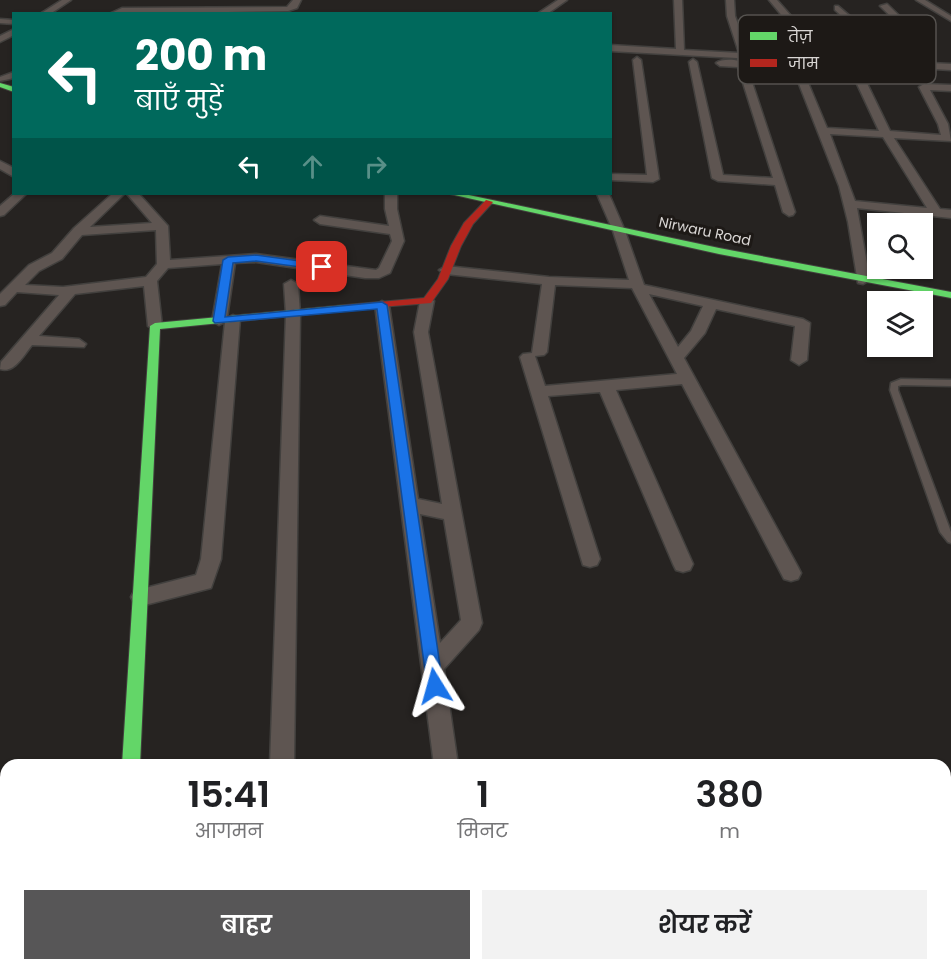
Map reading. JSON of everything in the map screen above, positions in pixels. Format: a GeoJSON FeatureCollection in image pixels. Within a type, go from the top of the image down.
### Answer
{"type":"FeatureCollection","features":[{"type":"Feature","properties":{"kind":"street"},"geometry":{"type":"LineString","coordinates":[[47,12],[67,0]]}},
{"type":"Feature","properties":{"kind":"street"},"geometry":{"type":"LineString","coordinates":[[171,12],[178,0]]}},
{"type":"Feature","properties":{"kind":"street"},"geometry":{"type":"LineString","coordinates":[[244,10],[254,0]]}},
{"type":"Feature","properties":{"kind":"street"},"geometry":{"type":"LineString","coordinates":[[118,12],[122,10],[171,12],[288,9],[294,6],[297,0]]}},
{"type":"Feature","properties":{"kind":"street"},"geometry":{"type":"LineString","coordinates":[[545,12],[563,0]]}},
{"type":"Feature","properties":{"kind":"street"},"geometry":{"type":"LineString","coordinates":[[678,0],[680,51]]}},
{"type":"Feature","properties":{"kind":"street"},"geometry":{"type":"LineString","coordinates":[[730,0],[731,16],[738,37]]}},
{"type":"Feature","properties":{"kind":"street"},"geometry":{"type":"LineString","coordinates":[[773,0],[786,15]]}},
{"type":"Feature","properties":{"kind":"street"},"geometry":{"type":"LineString","coordinates":[[920,0],[951,19]]}},
{"type":"Feature","properties":{"kind":"street"},"geometry":{"type":"LineString","coordinates":[[884,6],[894,15]]}},
{"type":"Feature","properties":{"kind":"street"},"geometry":{"type":"LineString","coordinates":[[838,8],[845,15]]}},
{"type":"Feature","properties":{"kind":"street"},"geometry":{"type":"LineString","coordinates":[[628,38],[630,49]]}},
{"type":"Feature","properties":{"kind":"street"},"geometry":{"type":"LineString","coordinates":[[612,48],[738,55]]}},
{"type":"Feature","properties":{"kind":"street"},"geometry":{"type":"LineString","coordinates":[[612,177],[653,179],[632,60],[738,64]]}},
{"type":"Feature","properties":{"kind":"street"},"geometry":{"type":"LineString","coordinates":[[693,62],[718,178],[779,182]]}},
{"type":"Feature","properties":{"kind":"street"},"geometry":{"type":"LineString","coordinates":[[936,66],[951,67]]}},
{"type":"Feature","properties":{"kind":"street"},"geometry":{"type":"LineString","coordinates":[[748,84],[789,212]]}},
{"type":"Feature","properties":{"kind":"street"},"geometry":{"type":"LineString","coordinates":[[806,84],[822,131],[840,168],[857,226],[862,275]]}},
{"type":"Feature","properties":{"kind":"street"},"geometry":{"type":"LineString","coordinates":[[862,84],[886,134],[936,212]]}},
{"type":"Feature","properties":{"kind":"street"},"geometry":{"type":"LineString","coordinates":[[822,131],[947,139],[943,124],[924,87],[951,88]]}},
{"type":"Feature","properties":{"kind":"street"},"geometry":{"type":"LineString","coordinates":[[2,208],[19,195]]}},
{"type":"Feature","properties":{"kind":"street"},"geometry":{"type":"LineString","coordinates":[[0,303],[34,268],[57,256],[78,231],[117,195]]}},
{"type":"Feature","properties":{"kind":"street"},"geometry":{"type":"LineString","coordinates":[[14,288],[71,290],[150,281],[164,264],[162,225],[134,195]]}},
{"type":"Feature","properties":{"kind":"street"},"geometry":{"type":"LineString","coordinates":[[164,264],[256,258],[365,274],[379,274],[385,270],[398,242],[391,209],[392,195]]}},
{"type":"Feature","properties":{"kind":"street","name":"Nirwaru Road"},"geometry":{"type":"LineString","coordinates":[[462,195],[951,295]]}},
{"type":"Feature","properties":{"kind":"street"},"geometry":{"type":"LineString","coordinates":[[603,195],[638,286],[791,573]]}},
{"type":"Feature","properties":{"kind":"street"},"geometry":{"type":"LineString","coordinates":[[432,666],[472,623],[421,332],[427,301],[443,279],[469,223],[484,198]]}},
{"type":"Feature","properties":{"kind":"street"},"geometry":{"type":"LineString","coordinates":[[850,204],[951,213]]}},
{"type":"Feature","properties":{"kind":"street"},"geometry":{"type":"LineString","coordinates":[[320,220],[396,231]]}},
{"type":"Feature","properties":{"kind":"street"},"geometry":{"type":"LineString","coordinates":[[78,231],[162,225]]}},
{"type":"Feature","properties":{"kind":"street"},"geometry":{"type":"LineString","coordinates":[[141,597],[204,582],[211,559],[228,260]]}},
{"type":"Feature","properties":{"kind":"street"},"geometry":{"type":"LineString","coordinates":[[446,270],[549,281],[638,286],[803,323],[799,360]]}},
{"type":"Feature","properties":{"kind":"street","name":"Nirwaru Road"},"geometry":{"type":"LineString","coordinates":[[862,275],[951,286]]}},
{"type":"Feature","properties":{"kind":"street"},"geometry":{"type":"LineString","coordinates":[[131,759],[155,326],[150,281]]}},
{"type":"Feature","properties":{"kind":"street"},"geometry":{"type":"LineString","coordinates":[[549,281],[534,355],[539,392],[590,559]]}},
{"type":"Feature","properties":{"kind":"street"},"geometry":{"type":"LineString","coordinates":[[282,759],[293,314],[291,284]]}},
{"type":"Feature","properties":{"kind":"street"},"geometry":{"type":"LineString","coordinates":[[6,366],[71,290]]}},
{"type":"Feature","properties":{"kind":"street"},"geometry":{"type":"LineString","coordinates":[[155,326],[427,301]]}},
{"type":"Feature","properties":{"kind":"street"},"geometry":{"type":"LineString","coordinates":[[676,357],[699,333],[711,303]]}},
{"type":"Feature","properties":{"kind":"street"},"geometry":{"type":"LineString","coordinates":[[382,305],[445,759]]}},
{"type":"Feature","properties":{"kind":"street"},"geometry":{"type":"LineString","coordinates":[[28,340],[79,344]]}},
{"type":"Feature","properties":{"kind":"street"},"geometry":{"type":"LineString","coordinates":[[539,392],[688,378]]}},
{"type":"Feature","properties":{"kind":"street"},"geometry":{"type":"LineString","coordinates":[[606,386],[683,564]]}},
{"type":"Feature","properties":{"kind":"street"},"geometry":{"type":"LineString","coordinates":[[410,505],[453,513]]}},
{"type":"Feature","properties":{"kind":"lane"},"geometry":{"type":"LineString","coordinates":[[951,383],[901,382],[894,385],[894,390],[945,532],[951,539]]}},
{"type":"Feature","properties":{"kind":"traffic: fast"},"geometry":{"type":"LineString","coordinates":[[0,85],[12,89]]}},
{"type":"Feature","properties":{"kind":"traffic: fast"},"geometry":{"type":"LineString","coordinates":[[459,195],[719,251],[951,295]]}},
{"type":"Feature","properties":{"kind":"traffic: fast"},"geometry":{"type":"LineString","coordinates":[[131,759],[155,326],[346,308]]}},
{"type":"Feature","properties":{"kind":"traffic: jam"},"geometry":{"type":"LineString","coordinates":[[346,308],[427,301],[443,279],[456,246],[469,223],[489,202]]}},
{"type":"Feature","properties":{"kind":"route"},"geometry":{"type":"LineString","coordinates":[[322,267],[256,258],[228,260],[219,321],[382,305],[435,686]]}}]}
